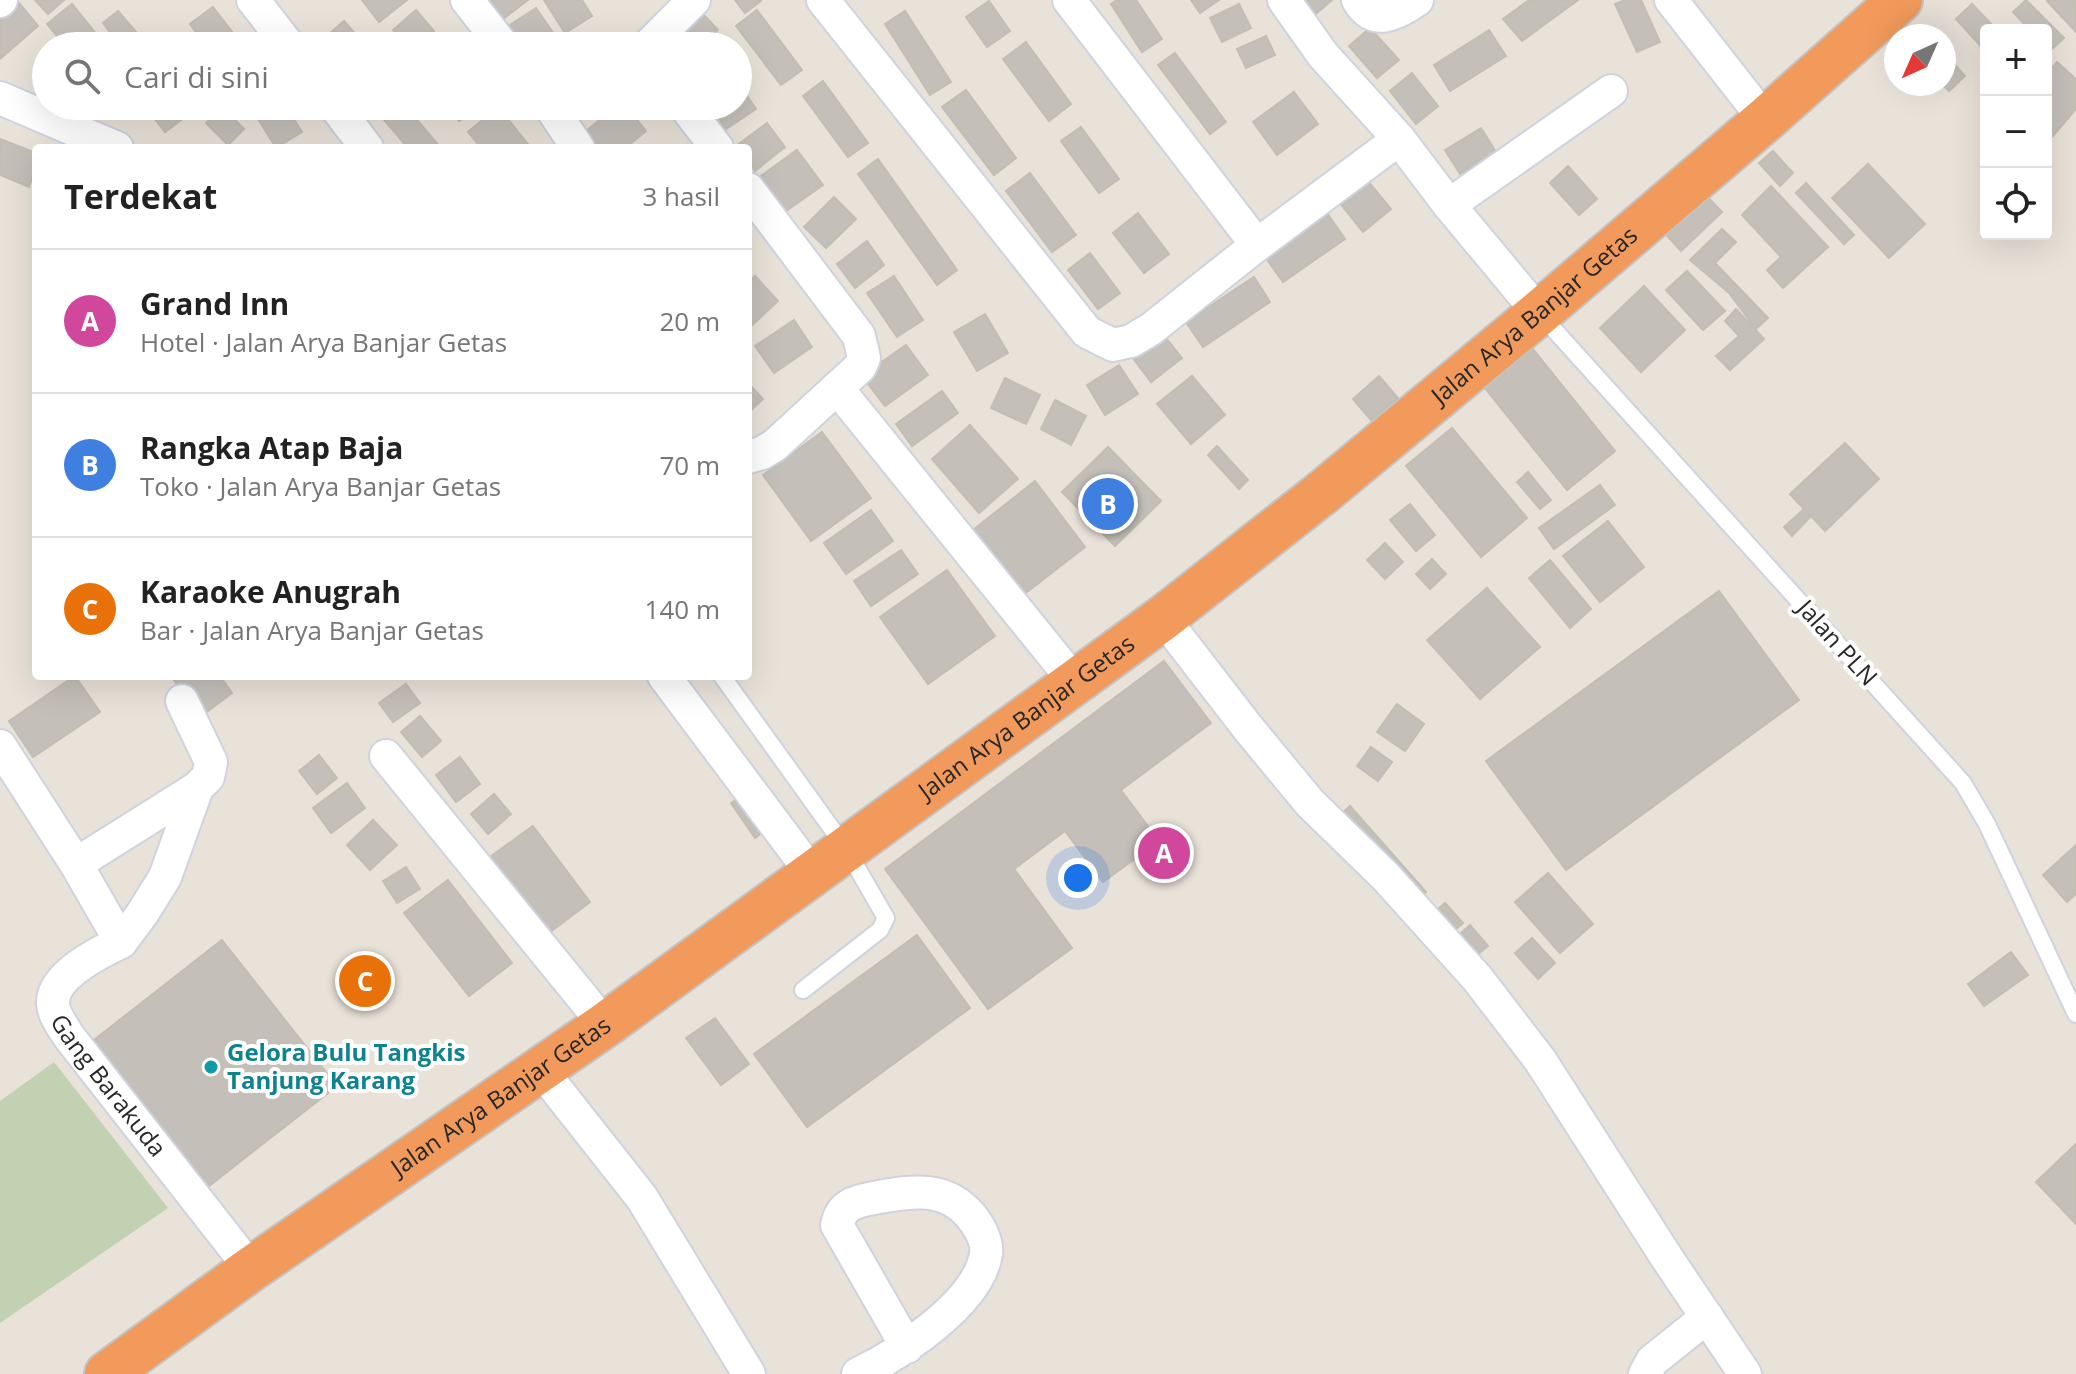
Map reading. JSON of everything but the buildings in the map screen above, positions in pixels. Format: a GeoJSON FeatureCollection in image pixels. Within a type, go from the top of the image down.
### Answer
{"type":"FeatureCollection","features":[{"type":"Feature","properties":{"kind":"highway","name":"Jalan Arya Banjar Getas"},"geometry":{"type":"LineString","coordinates":[[107,1374],[251,1269],[605,1025],[1163,618],[1322,493],[1539,313],[1900,0]]}},
{"type":"Feature","properties":{"kind":"street"},"geometry":{"type":"LineString","coordinates":[[253,0],[278,32]]}},
{"type":"Feature","properties":{"kind":"street"},"geometry":{"type":"LineString","coordinates":[[467,0],[492,32]]}},
{"type":"Feature","properties":{"kind":"street"},"geometry":{"type":"LineString","coordinates":[[662,32],[694,0]]}},
{"type":"Feature","properties":{"kind":"street"},"geometry":{"type":"LineString","coordinates":[[1069,0],[1257,245]]}},
{"type":"Feature","properties":{"kind":"street"},"geometry":{"type":"LineString","coordinates":[[1284,0],[1323,55],[1399,139],[1449,205],[1539,313]]}},
{"type":"Feature","properties":{"kind":"street"},"geometry":{"type":"LineString","coordinates":[[1358,0],[1369,13],[1383,17],[1417,0]]}},
{"type":"Feature","properties":{"kind":"street"},"geometry":{"type":"LineString","coordinates":[[1671,0],[1765,120]]}},
{"type":"Feature","properties":{"kind":"street"},"geometry":{"type":"LineString","coordinates":[[831,3],[1087,332],[1113,345],[1131,341],[1151,329],[1399,139]]}},
{"type":"Feature","properties":{"kind":"street"},"geometry":{"type":"LineString","coordinates":[[1449,205],[1611,91]]}},
{"type":"Feature","properties":{"kind":"street"},"geometry":{"type":"LineString","coordinates":[[0,98],[32,112]]}},
{"type":"Feature","properties":{"kind":"street"},"geometry":{"type":"LineString","coordinates":[[51,120],[108,144]]}},
{"type":"Feature","properties":{"kind":"street"},"geometry":{"type":"LineString","coordinates":[[346,120],[364,144]]}},
{"type":"Feature","properties":{"kind":"street"},"geometry":{"type":"LineString","coordinates":[[567,120],[576,144]]}},
{"type":"Feature","properties":{"kind":"street"},"geometry":{"type":"LineString","coordinates":[[696,120],[714,144]]}},
{"type":"Feature","properties":{"kind":"street"},"geometry":{"type":"LineString","coordinates":[[752,194],[859,336],[864,358],[860,367],[775,445],[752,456]]}},
{"type":"Feature","properties":{"kind":"street"},"geometry":{"type":"LineString","coordinates":[[837,388],[1075,682]]}},
{"type":"Feature","properties":{"kind":"street"},"geometry":{"type":"LineString","coordinates":[[1163,618],[1310,803],[1386,877],[1477,978],[1540,1060],[1745,1374]]}},
{"type":"Feature","properties":{"kind":"street"},"geometry":{"type":"LineString","coordinates":[[668,680],[828,860]]}},
{"type":"Feature","properties":{"kind":"street"},"geometry":{"type":"LineString","coordinates":[[76,864],[197,788],[208,777],[211,762],[182,701]]}},
{"type":"Feature","properties":{"kind":"street"},"geometry":{"type":"LineString","coordinates":[[0,746],[76,864],[121,942],[165,877],[197,788]]}},
{"type":"Feature","properties":{"kind":"street"},"geometry":{"type":"LineString","coordinates":[[386,756],[605,1025]]}},
{"type":"Feature","properties":{"kind":"street","name":"Gang Barakuda"},"geometry":{"type":"LineString","coordinates":[[121,942],[82,963],[57,989],[53,1001],[57,1017],[70,1038],[251,1269]]}},
{"type":"Feature","properties":{"kind":"street"},"geometry":{"type":"LineString","coordinates":[[541,1070],[642,1198],[749,1374]]}},
{"type":"Feature","properties":{"kind":"street"},"geometry":{"type":"LineString","coordinates":[[858,1374],[907,1347],[942,1320],[974,1281],[986,1254],[980,1231],[968,1212],[949,1198],[927,1191],[915,1190],[853,1202],[840,1214],[837,1225],[907,1347]]}},
{"type":"Feature","properties":{"kind":"street"},"geometry":{"type":"LineString","coordinates":[[1645,1374],[1652,1361],[1707,1317]]}},
{"type":"Feature","properties":{"kind":"lane","name":"Jalan PLN"},"geometry":{"type":"LineString","coordinates":[[1539,313],[1963,783],[1987,824],[2076,1014]]}},
{"type":"Feature","properties":{"kind":"lane"},"geometry":{"type":"LineString","coordinates":[[724,680],[828,860],[886,918],[880,930],[803,990]]}},
{"type":"Feature","properties":{"kind":"green space"},"geometry":{"type":"Polygon","coordinates":[[[54,1062],[168,1208],[0,1323],[0,1101],[54,1062]]]}},
{"type":"Feature","properties":{"kind":"place","name":"Rangka Atap Baja"},"geometry":{"type":"Point","coordinates":[1108,504]}},
{"type":"Feature","properties":{"kind":"place","name":"Grand Inn"},"geometry":{"type":"Point","coordinates":[1164,853]}},
{"type":"Feature","properties":{"kind":"place","name":"Karaoke Anugrah"},"geometry":{"type":"Point","coordinates":[365,981]}},
{"type":"Feature","properties":{"kind":"place","name":"Gelora Bulu Tangkis Tanjung Karang"},"geometry":{"type":"Point","coordinates":[211,1067]}}]}
